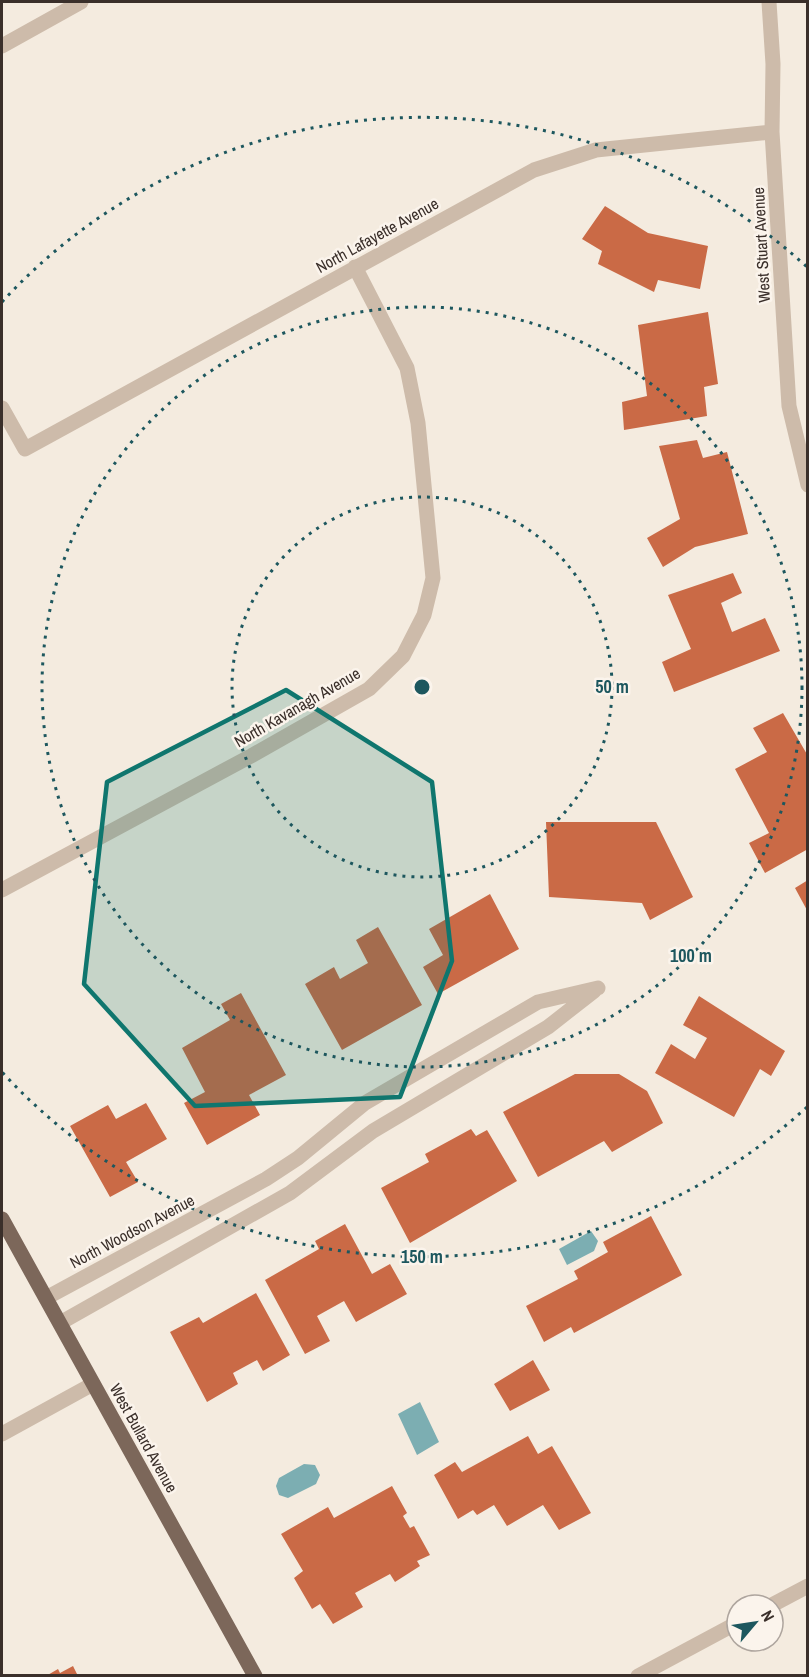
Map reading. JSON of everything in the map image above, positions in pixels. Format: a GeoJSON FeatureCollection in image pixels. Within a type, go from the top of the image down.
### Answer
{"type":"FeatureCollection","features":[{"type":"Feature","properties":{"kind":"main road","name":"West Bullard Avenue"},"geometry":{"type":"LineString","coordinates":[[2,1219],[255,1676]]}},
{"type":"Feature","properties":{"kind":"street"},"geometry":{"type":"LineString","coordinates":[[2,46],[81,2]]}},
{"type":"Feature","properties":{"kind":"street","name":"West Stuart Avenue"},"geometry":{"type":"LineString","coordinates":[[769,2],[773,64],[772,132],[789,406],[807,485]]}},
{"type":"Feature","properties":{"kind":"street","name":"North Lafayette Avenue"},"geometry":{"type":"LineString","coordinates":[[2,408],[25,449],[534,170],[596,150],[772,132]]}},
{"type":"Feature","properties":{"kind":"street","name":"North Kavanagh Avenue"},"geometry":{"type":"LineString","coordinates":[[2,890],[369,689],[403,656],[424,615],[433,578],[418,423],[407,369],[355,267]]}},
{"type":"Feature","properties":{"kind":"street","name":"North Woodson Avenue"},"geometry":{"type":"LineString","coordinates":[[46,1298],[235,1196],[298,1158],[359,1108],[538,1002],[598,988],[548,1027],[373,1131],[290,1193],[60,1323]]}},
{"type":"Feature","properties":{"kind":"street"},"geometry":{"type":"LineString","coordinates":[[478,1037],[492,1060]]}},
{"type":"Feature","properties":{"kind":"street"},"geometry":{"type":"LineString","coordinates":[[359,1108],[373,1131]]}},
{"type":"Feature","properties":{"kind":"street"},"geometry":{"type":"LineString","coordinates":[[235,1196],[245,1218]]}},
{"type":"Feature","properties":{"kind":"street"},"geometry":{"type":"LineString","coordinates":[[2,1434],[93,1384]]}},
{"type":"Feature","properties":{"kind":"street"},"geometry":{"type":"LineString","coordinates":[[785,1598],[807,1586]]}},
{"type":"Feature","properties":{"kind":"street"},"geometry":{"type":"LineString","coordinates":[[638,1676],[725,1629]]}},
{"type":"Feature","properties":{"kind":"highlighted area"},"geometry":{"type":"Polygon","coordinates":[[[286,690],[432,782],[452,961],[400,1097],[195,1106],[84,984],[107,782],[286,690]]]}},
{"type":"Feature","properties":{"kind":"water"},"geometry":{"type":"Polygon","coordinates":[[[591,1231],[598,1241],[594,1251],[567,1265],[559,1249],[591,1231]]]}},
{"type":"Feature","properties":{"kind":"water"},"geometry":{"type":"Polygon","coordinates":[[[420,1402],[439,1442],[417,1455],[398,1414],[420,1402]]]}},
{"type":"Feature","properties":{"kind":"water"},"geometry":{"type":"Polygon","coordinates":[[[304,1464],[315,1465],[320,1475],[316,1484],[288,1498],[279,1495],[276,1486],[279,1478],[304,1464]]]}},
{"type":"Feature","properties":{"kind":"building"},"geometry":{"type":"Polygon","coordinates":[[[605,206],[648,233],[708,246],[700,289],[658,280],[654,292],[598,264],[602,251],[582,239],[605,206]]]}},
{"type":"Feature","properties":{"kind":"building"},"geometry":{"type":"Polygon","coordinates":[[[708,312],[718,384],[704,387],[707,416],[624,430],[622,402],[647,396],[638,325],[708,312]]]}},
{"type":"Feature","properties":{"kind":"building"},"geometry":{"type":"Polygon","coordinates":[[[697,440],[703,458],[727,452],[748,534],[695,547],[663,567],[647,538],[680,519],[659,446],[697,440]]]}},
{"type":"Feature","properties":{"kind":"building"},"geometry":{"type":"Polygon","coordinates":[[[733,573],[742,593],[721,603],[732,632],[765,618],[780,651],[674,692],[662,662],[691,649],[668,595],[733,573]]]}},
{"type":"Feature","properties":{"kind":"building"},"geometry":{"type":"Polygon","coordinates":[[[783,713],[808,756],[808,849],[765,873],[749,843],[769,833],[735,769],[767,752],[753,728],[783,713]]]}},
{"type":"Feature","properties":{"kind":"building"},"geometry":{"type":"Polygon","coordinates":[[[546,822],[656,822],[693,897],[650,920],[642,903],[549,897],[546,822]]]}},
{"type":"Feature","properties":{"kind":"building"},"geometry":{"type":"Polygon","coordinates":[[[808,880],[808,912],[795,888],[808,880]]]}},
{"type":"Feature","properties":{"kind":"building"},"geometry":{"type":"Polygon","coordinates":[[[490,894],[519,949],[438,994],[423,967],[443,955],[429,929],[490,894]]]}},
{"type":"Feature","properties":{"kind":"building"},"geometry":{"type":"Polygon","coordinates":[[[378,927],[422,1005],[342,1050],[305,984],[334,967],[340,979],[368,963],[356,940],[378,927]]]}},
{"type":"Feature","properties":{"kind":"building"},"geometry":{"type":"Polygon","coordinates":[[[241,993],[286,1075],[249,1095],[260,1115],[207,1145],[184,1103],[205,1092],[182,1048],[230,1020],[221,1004],[241,993]]]}},
{"type":"Feature","properties":{"kind":"building"},"geometry":{"type":"Polygon","coordinates":[[[699,996],[785,1051],[771,1076],[760,1069],[734,1117],[655,1073],[671,1044],[695,1059],[707,1038],[683,1025],[699,996]]]}},
{"type":"Feature","properties":{"kind":"building"},"geometry":{"type":"Polygon","coordinates":[[[575,1074],[619,1074],[647,1091],[663,1123],[612,1152],[604,1141],[538,1177],[503,1112],[575,1074]]]}},
{"type":"Feature","properties":{"kind":"building"},"geometry":{"type":"Polygon","coordinates":[[[146,1103],[167,1139],[126,1162],[138,1182],[110,1197],[70,1126],[108,1105],[116,1119],[146,1103]]]}},
{"type":"Feature","properties":{"kind":"building"},"geometry":{"type":"Polygon","coordinates":[[[471,1129],[476,1136],[487,1130],[517,1181],[410,1243],[381,1188],[429,1162],[425,1154],[471,1129]]]}},
{"type":"Feature","properties":{"kind":"building"},"geometry":{"type":"Polygon","coordinates":[[[651,1216],[682,1275],[574,1333],[571,1327],[544,1342],[526,1306],[578,1279],[574,1271],[608,1252],[603,1242],[651,1216]]]}},
{"type":"Feature","properties":{"kind":"building"},"geometry":{"type":"Polygon","coordinates":[[[345,1224],[372,1274],[390,1264],[407,1294],[356,1322],[344,1301],[317,1316],[330,1341],[305,1354],[265,1280],[319,1249],[315,1241],[345,1224]]]}},
{"type":"Feature","properties":{"kind":"building"},"geometry":{"type":"Polygon","coordinates":[[[256,1293],[290,1355],[263,1371],[257,1360],[233,1373],[238,1384],[207,1402],[170,1332],[199,1317],[203,1323],[256,1293]]]}},
{"type":"Feature","properties":{"kind":"building"},"geometry":{"type":"Polygon","coordinates":[[[533,1360],[550,1390],[510,1411],[494,1384],[533,1360]]]}},
{"type":"Feature","properties":{"kind":"building"},"geometry":{"type":"Polygon","coordinates":[[[528,1436],[538,1454],[552,1446],[591,1513],[559,1530],[543,1505],[507,1526],[494,1505],[477,1515],[473,1510],[458,1519],[434,1475],[455,1462],[462,1472],[528,1436]]]}},
{"type":"Feature","properties":{"kind":"building"},"geometry":{"type":"Polygon","coordinates":[[[392,1486],[407,1513],[403,1516],[410,1528],[414,1526],[430,1555],[417,1561],[420,1566],[395,1582],[390,1574],[355,1593],[363,1607],[333,1624],[320,1604],[312,1609],[294,1578],[303,1571],[281,1534],[328,1507],[334,1518],[392,1486]]]}},
{"type":"Feature","properties":{"kind":"building"},"geometry":{"type":"Polygon","coordinates":[[[73,1666],[78,1676],[46,1676],[58,1669],[60,1673],[73,1666]]]}}]}
